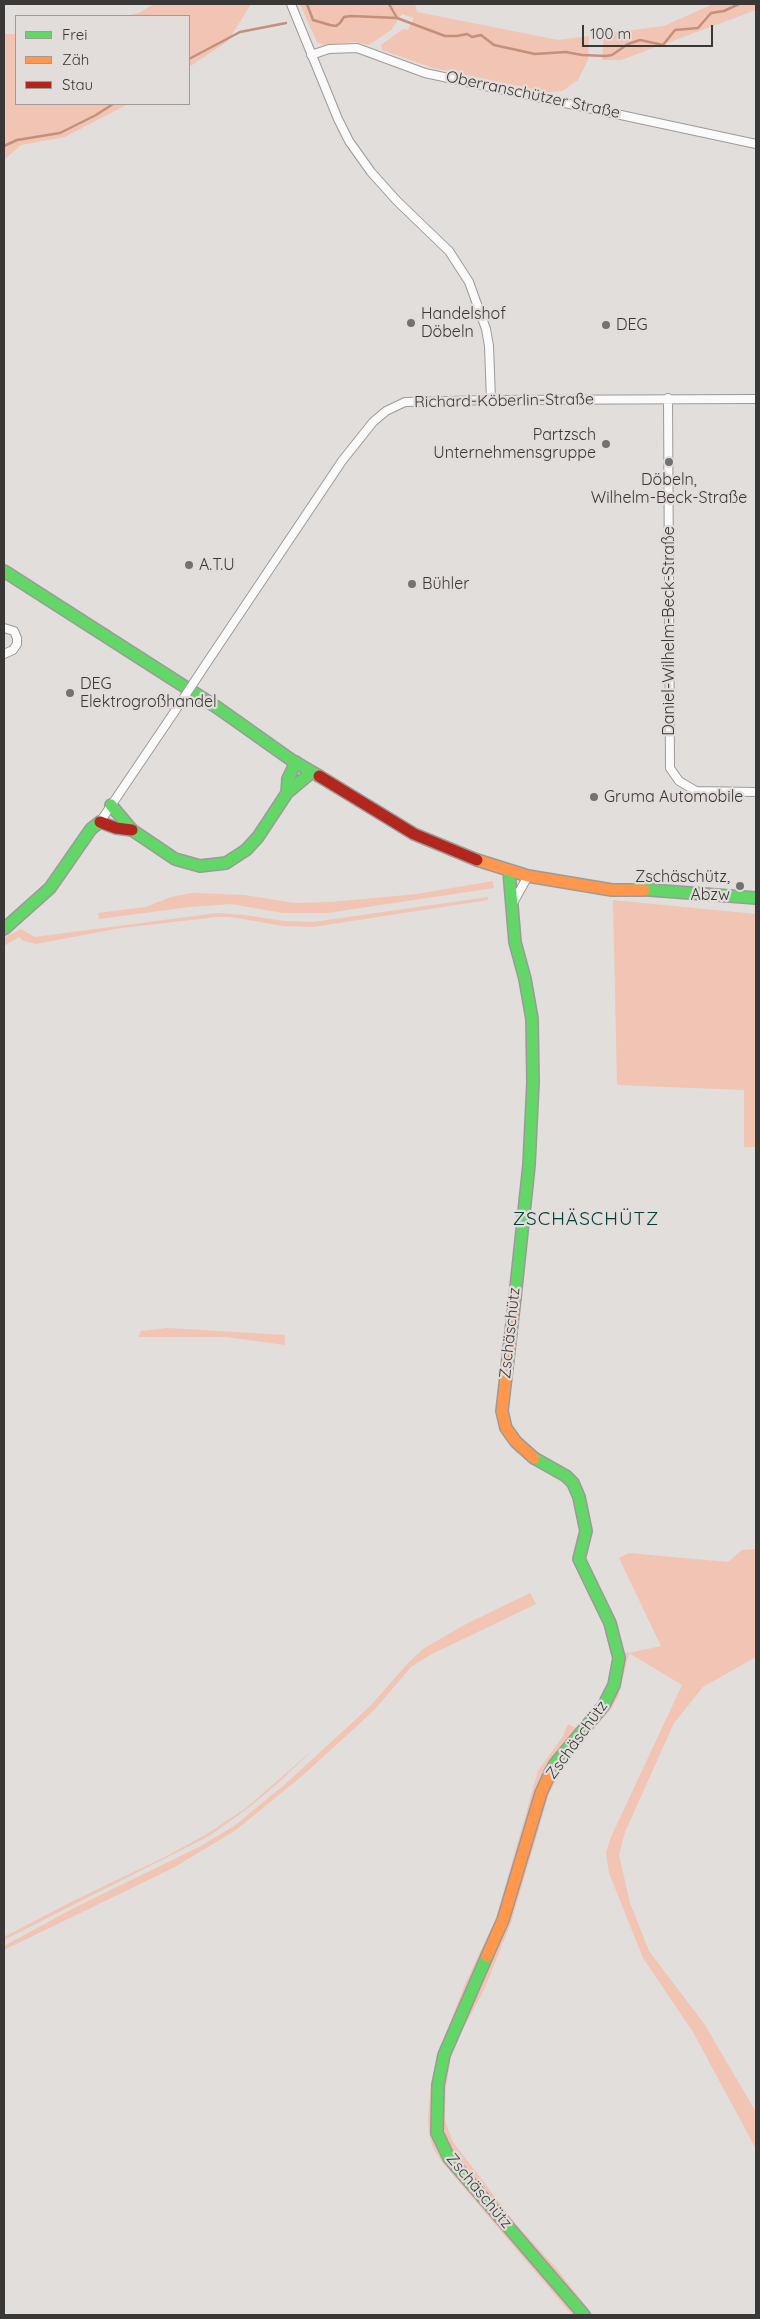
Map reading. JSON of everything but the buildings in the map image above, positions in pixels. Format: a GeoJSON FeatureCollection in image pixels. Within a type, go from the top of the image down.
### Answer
{"type":"FeatureCollection","features":[{"type":"Feature","properties":{"kind":"street"},"geometry":{"type":"LineString","coordinates":[[291,4],[349,141],[371,172],[397,201],[450,251],[470,282],[486,329],[489,346],[492,400]]}},
{"type":"Feature","properties":{"kind":"street","name":"Oberranschützer Straße"},"geometry":{"type":"LineString","coordinates":[[311,55],[330,49],[358,48],[425,72],[756,144]]}},
{"type":"Feature","properties":{"kind":"street","name":"Richard-Köberlin-Straße"},"geometry":{"type":"LineString","coordinates":[[100,822],[342,461],[373,422],[385,412],[405,402],[668,398],[756,399]]}},
{"type":"Feature","properties":{"kind":"street","name":"Daniel-Wilhelm-Beck-Straße"},"geometry":{"type":"LineString","coordinates":[[668,398],[670,768],[679,780],[696,791],[756,792]]}},
{"type":"Feature","properties":{"kind":"street"},"geometry":{"type":"LineString","coordinates":[[4,571],[285,749],[296,762],[371,810],[433,843],[509,871],[566,883],[617,890],[644,890],[756,898]]}},
{"type":"Feature","properties":{"kind":"street"},"geometry":{"type":"LineString","coordinates":[[4,628],[14,631],[17,644],[13,650],[4,654]]}},
{"type":"Feature","properties":{"kind":"street"},"geometry":{"type":"LineString","coordinates":[[111,806],[128,823],[132,830],[175,859],[188,864],[207,866],[226,863],[246,850],[258,837],[286,793],[288,779],[296,762]]}},
{"type":"Feature","properties":{"kind":"street"},"geometry":{"type":"LineString","coordinates":[[286,793],[312,772]]}},
{"type":"Feature","properties":{"kind":"street"},"geometry":{"type":"LineString","coordinates":[[4,929],[56,882],[91,829],[100,822],[116,828],[132,830]]}},
{"type":"Feature","properties":{"kind":"street","name":"Zschäschütz"},"geometry":{"type":"LineString","coordinates":[[509,871],[515,942],[526,979],[532,1019],[532,1134],[502,1411],[506,1428],[516,1442],[533,1457],[566,1476],[573,1483],[579,1497],[586,1531],[579,1559],[610,1623],[616,1638],[619,1658],[614,1685],[604,1705],[555,1764],[541,1793],[504,1920],[444,2054],[438,2085],[437,2133],[449,2158],[584,2315]]}},
{"type":"Feature","properties":{"kind":"street"},"geometry":{"type":"LineString","coordinates":[[513,903],[528,876]]}},
{"type":"Feature","properties":{"kind":"shaded area"},"geometry":{"type":"Polygon","coordinates":[[[154,4],[251,4],[228,41],[190,66],[190,15],[130,15],[141,12],[154,4]]]}},
{"type":"Feature","properties":{"kind":"shaded area"},"geometry":{"type":"Polygon","coordinates":[[[300,4],[415,4],[417,12],[558,40],[589,36],[588,60],[578,80],[562,91],[547,92],[433,68],[382,50],[381,45],[403,29],[408,30],[414,18],[402,14],[391,30],[369,45],[355,42],[324,45],[317,42],[300,4]]]}},
{"type":"Feature","properties":{"kind":"shaded area"},"geometry":{"type":"Polygon","coordinates":[[[713,4],[756,4],[756,10],[621,60],[602,60],[604,34],[664,26],[713,4]]]}},
{"type":"Feature","properties":{"kind":"shaded area"},"geometry":{"type":"Polygon","coordinates":[[[4,34],[15,34],[15,105],[126,105],[65,137],[21,145],[4,160],[4,34]]]}},
{"type":"Feature","properties":{"kind":"shaded area"},"geometry":{"type":"Polygon","coordinates":[[[493,881],[494,888],[327,913],[283,913],[231,904],[189,907],[99,919],[98,913],[146,907],[171,897],[192,893],[245,895],[294,903],[331,902],[417,894],[493,881]]]}},
{"type":"Feature","properties":{"kind":"shaded area"},"geometry":{"type":"Polygon","coordinates":[[[488,897],[488,900],[313,927],[283,926],[231,917],[217,917],[121,928],[36,944],[24,941],[19,937],[4,946],[4,938],[21,929],[35,937],[217,913],[284,921],[313,922],[488,897]]]}},
{"type":"Feature","properties":{"kind":"shaded area"},"geometry":{"type":"Polygon","coordinates":[[[613,900],[756,914],[756,1147],[744,1147],[744,1090],[617,1085],[613,900]]]}},
{"type":"Feature","properties":{"kind":"shaded area"},"geometry":{"type":"Polygon","coordinates":[[[168,1328],[285,1335],[285,1345],[226,1337],[138,1337],[141,1331],[168,1328]]]}},
{"type":"Feature","properties":{"kind":"shaded area"},"geometry":{"type":"Polygon","coordinates":[[[756,1549],[756,1657],[703,1687],[674,1723],[625,1832],[619,1855],[630,1903],[649,1951],[705,2025],[756,2112],[756,2149],[693,2032],[643,1958],[609,1873],[606,1853],[611,1837],[682,1685],[629,1653],[661,1646],[619,1558],[629,1553],[728,1562],[742,1550],[756,1549]]]}},
{"type":"Feature","properties":{"kind":"shaded area"},"geometry":{"type":"Polygon","coordinates":[[[530,1593],[536,1604],[430,1655],[411,1667],[376,1708],[357,1726],[302,1776],[236,1830],[173,1868],[4,1950],[4,1946],[74,1908],[199,1847],[234,1826],[283,1786],[353,1722],[423,1649],[466,1624],[530,1593]]]}},
{"type":"Feature","properties":{"kind":"shaded area"},"geometry":{"type":"Polygon","coordinates":[[[621,1652],[629,1653],[618,1697],[611,1709],[567,1760],[549,1794],[511,1923],[484,1990],[456,2042],[451,2056],[446,2087],[445,2121],[453,2142],[516,2224],[556,2268],[593,2315],[588,2315],[451,2156],[441,2133],[443,2072],[553,1774],[597,1719],[621,1652]]]}},
{"type":"Feature","properties":{"kind":"shaded area"},"geometry":{"type":"Polygon","coordinates":[[[568,1724],[578,1729],[557,1753],[509,1892],[454,2022],[435,2134],[578,2315],[572,2315],[443,2163],[434,2150],[429,2135],[428,2119],[431,2083],[438,2054],[465,1984],[496,1918],[538,1771],[563,1736],[568,1724]]]}},
{"type":"Feature","properties":{"kind":"shaded area"},"geometry":{"type":"Polygon","coordinates":[[[314,1749],[247,1809],[209,1836],[4,1940],[4,1937],[71,1902],[165,1857],[207,1834],[246,1808],[314,1749]]]}},
{"type":"Feature","properties":{"kind":"waterway"},"geometry":{"type":"LineString","coordinates":[[307,4],[313,20],[336,26],[344,17],[351,16],[397,18]]}},
{"type":"Feature","properties":{"kind":"waterway"},"geometry":{"type":"LineString","coordinates":[[389,4],[397,18],[445,36],[467,34],[472,37],[481,35],[494,45],[535,54],[566,52],[606,56],[612,55],[628,44],[640,40],[663,45],[675,30],[698,28],[711,13],[724,11],[739,4]]}},
{"type":"Feature","properties":{"kind":"waterway"},"geometry":{"type":"LineString","coordinates":[[190,58],[240,32],[286,23]]}},
{"type":"Feature","properties":{"kind":"waterway"},"geometry":{"type":"LineString","coordinates":[[4,146],[17,140],[60,133],[111,105]]}},
{"type":"Feature","properties":{"kind":"traffic: fast"},"geometry":{"type":"LineString","coordinates":[[4,571],[218,708],[290,759],[319,776]]}},
{"type":"Feature","properties":{"kind":"traffic: fast"},"geometry":{"type":"LineString","coordinates":[[111,805],[132,830],[175,859],[200,866],[226,863],[246,850],[258,837],[287,793],[288,779],[296,762]]}},
{"type":"Feature","properties":{"kind":"traffic: fast"},"geometry":{"type":"LineString","coordinates":[[287,793],[312,772]]}},
{"type":"Feature","properties":{"kind":"traffic: fast"},"geometry":{"type":"LineString","coordinates":[[4,929],[50,888],[91,829],[100,822]]}},
{"type":"Feature","properties":{"kind":"traffic: fast"},"geometry":{"type":"LineString","coordinates":[[509,871],[515,942],[525,979],[532,1019],[533,1082],[529,1165],[515,1297]]}},
{"type":"Feature","properties":{"kind":"traffic: fast"},"geometry":{"type":"LineString","coordinates":[[637,889],[756,898]]}},
{"type":"Feature","properties":{"kind":"traffic: fast"},"geometry":{"type":"LineString","coordinates":[[534,1458],[566,1476],[573,1483],[579,1497],[586,1531],[579,1559],[610,1623],[619,1658],[614,1685],[604,1705],[555,1764],[550,1773]]}},
{"type":"Feature","properties":{"kind":"traffic: fast"},"geometry":{"type":"LineString","coordinates":[[487,1956],[444,2055],[438,2085],[437,2133],[449,2158],[584,2315]]}},
{"type":"Feature","properties":{"kind":"traffic: slow"},"geometry":{"type":"LineString","coordinates":[[477,860],[528,876],[612,890],[644,890]]}},
{"type":"Feature","properties":{"kind":"traffic: slow"},"geometry":{"type":"LineString","coordinates":[[515,1297],[502,1411],[506,1428],[516,1442],[534,1458]]}},
{"type":"Feature","properties":{"kind":"traffic: slow"},"geometry":{"type":"LineString","coordinates":[[487,1956],[503,1920],[541,1793],[550,1773]]}},
{"type":"Feature","properties":{"kind":"traffic: jam"},"geometry":{"type":"LineString","coordinates":[[319,776],[414,834],[477,860]]}},
{"type":"Feature","properties":{"kind":"traffic: jam"},"geometry":{"type":"LineString","coordinates":[[100,822],[116,828],[132,830]]}},
{"type":"Feature","properties":{"kind":"place","name":"Handelshof Döbeln"},"geometry":{"type":"Point","coordinates":[411,323]}},
{"type":"Feature","properties":{"kind":"place","name":"DEG"},"geometry":{"type":"Point","coordinates":[606,325]}},
{"type":"Feature","properties":{"kind":"place","name":"Partzsch Unternehmensgruppe"},"geometry":{"type":"Point","coordinates":[606,444]}},
{"type":"Feature","properties":{"kind":"place","name":"Döbeln, Wilhelm-Beck-Straße"},"geometry":{"type":"Point","coordinates":[669,462]}},
{"type":"Feature","properties":{"kind":"place","name":"A.T.U"},"geometry":{"type":"Point","coordinates":[189,565]}},
{"type":"Feature","properties":{"kind":"place","name":"Bühler"},"geometry":{"type":"Point","coordinates":[412,584]}},
{"type":"Feature","properties":{"kind":"place","name":"DEG Elektrogroßhandel"},"geometry":{"type":"Point","coordinates":[70,693]}},
{"type":"Feature","properties":{"kind":"place","name":"Gruma Automobile"},"geometry":{"type":"Point","coordinates":[594,797]}},
{"type":"Feature","properties":{"kind":"place","name":"Zschäschütz, Abzw"},"geometry":{"type":"Point","coordinates":[740,886]}},
{"type":"Feature","properties":{"kind":"district","name":"ZSCHÄSCHÜTZ"},"geometry":{"type":"Point","coordinates":[586,1219]}}]}
